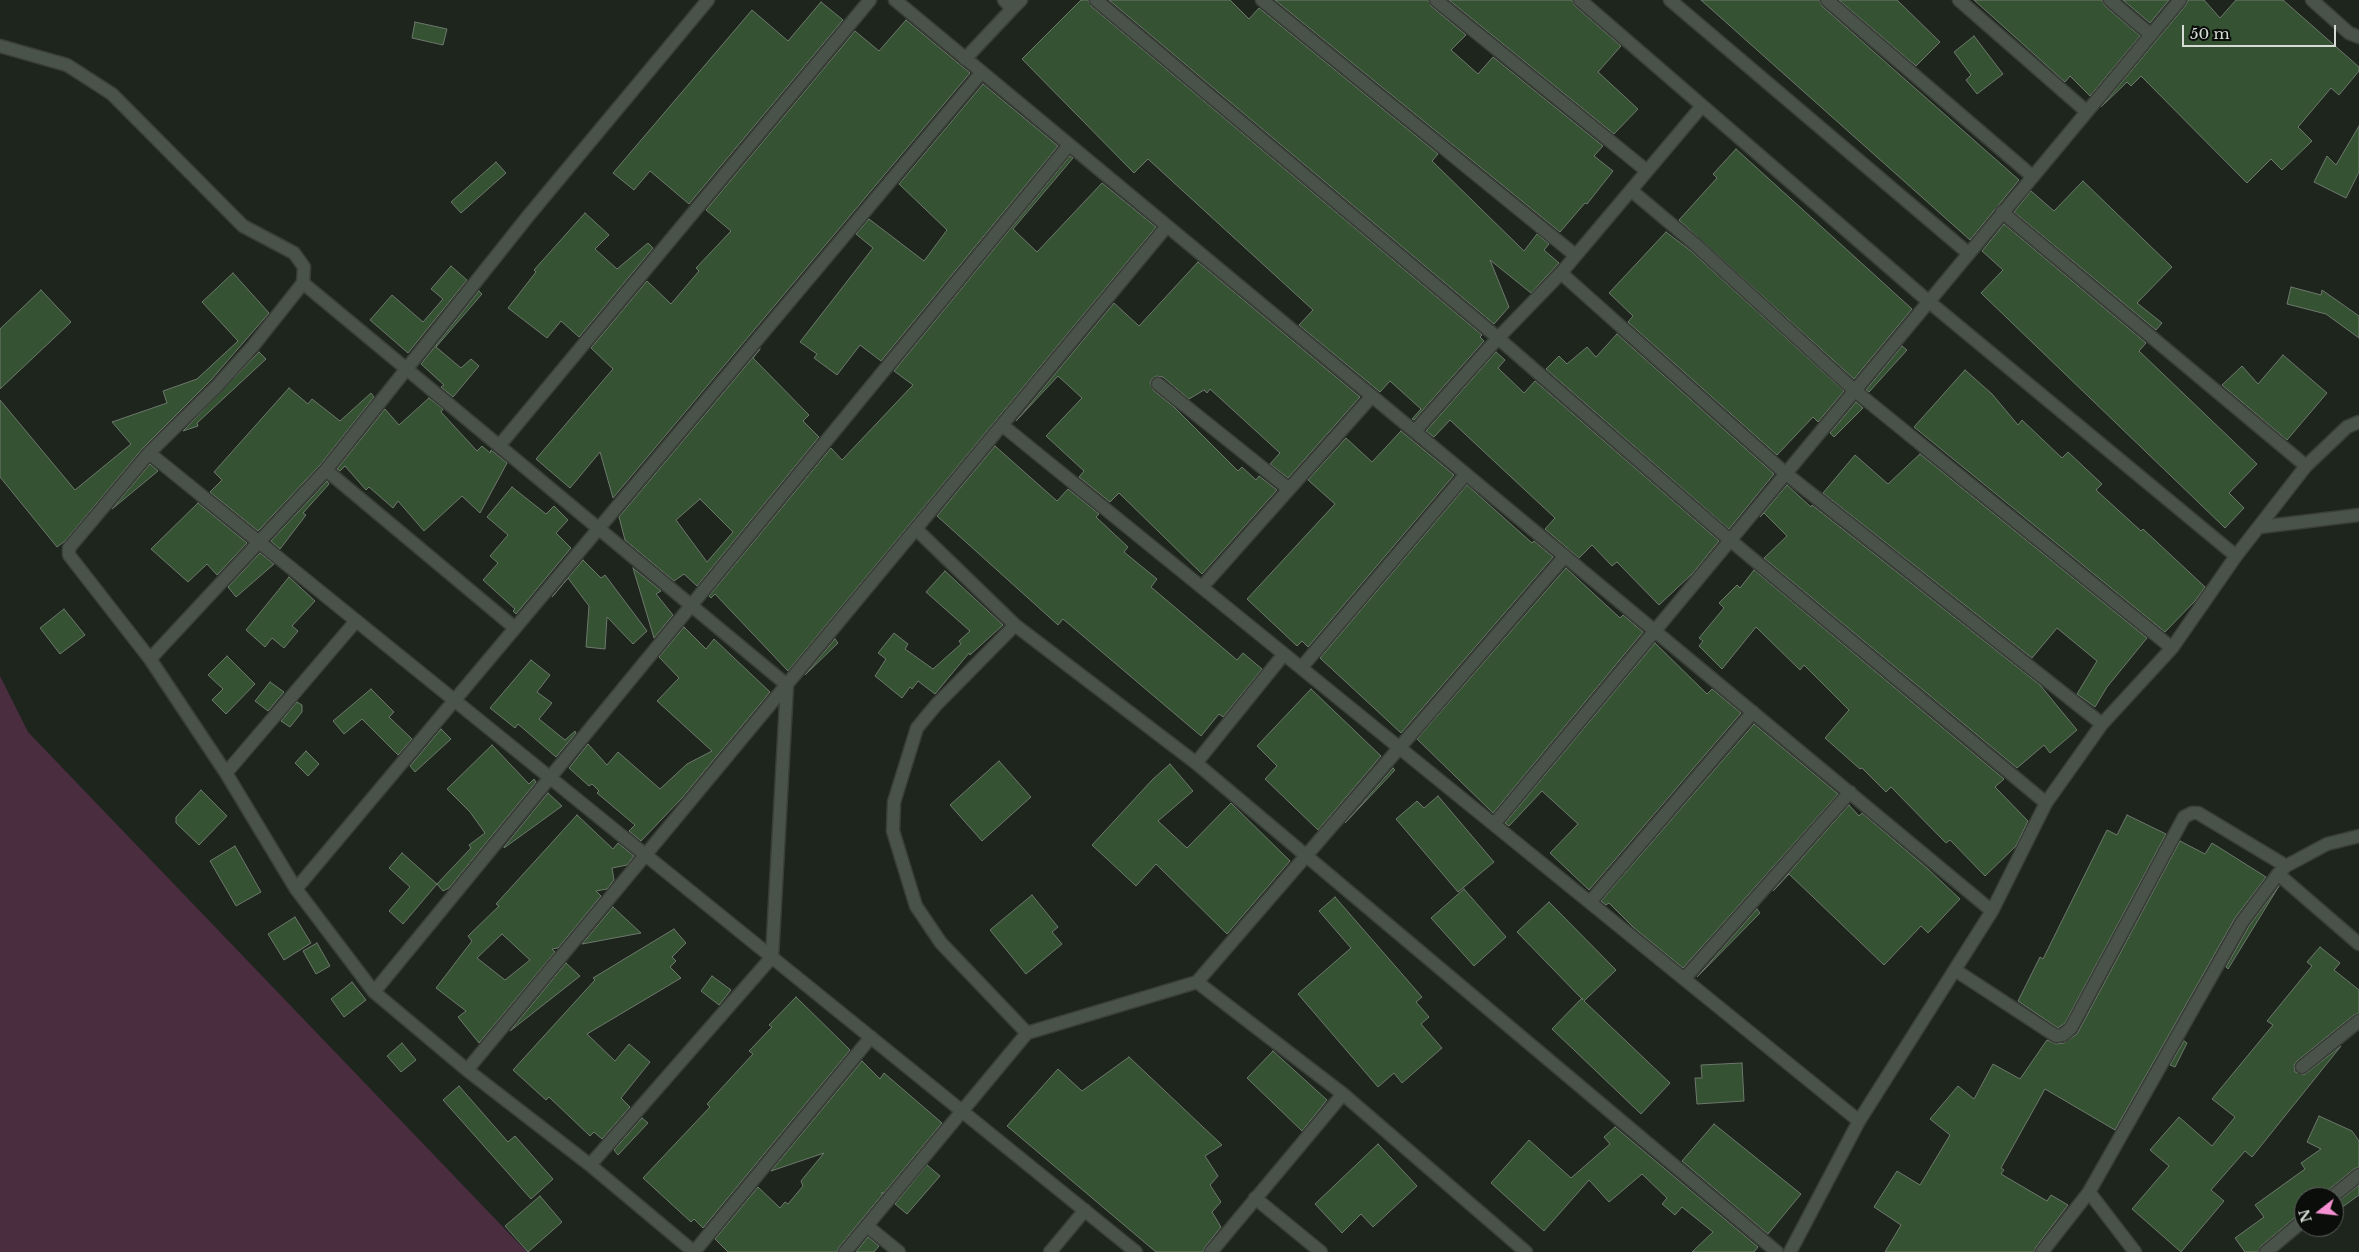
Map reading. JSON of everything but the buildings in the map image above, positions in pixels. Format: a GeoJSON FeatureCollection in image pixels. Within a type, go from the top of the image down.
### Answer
{"type":"FeatureCollection","features":[{"type":"Feature","properties":{"kind":"street"},"geometry":{"type":"LineString","coordinates":[[150,659],[326,470],[405,368],[529,215],[708,0]]}},
{"type":"Feature","properties":{"kind":"street"},"geometry":{"type":"LineString","coordinates":[[499,446],[870,0]]}},
{"type":"Feature","properties":{"kind":"street"},"geometry":{"type":"LineString","coordinates":[[895,0],[1992,911]]}},
{"type":"Feature","properties":{"kind":"street"},"geometry":{"type":"LineString","coordinates":[[1096,0],[1498,338],[1730,540],[2046,803]]}},
{"type":"Feature","properties":{"kind":"street"},"geometry":{"type":"LineString","coordinates":[[1262,0],[1575,255]]}},
{"type":"Feature","properties":{"kind":"street"},"geometry":{"type":"LineString","coordinates":[[1436,0],[1647,171]]}},
{"type":"Feature","properties":{"kind":"street"},"geometry":{"type":"LineString","coordinates":[[1580,0],[1928,301],[2236,556]]}},
{"type":"Feature","properties":{"kind":"street"},"geometry":{"type":"LineString","coordinates":[[1670,0],[1968,253]]}},
{"type":"Feature","properties":{"kind":"street"},"geometry":{"type":"LineString","coordinates":[[1827,0],[2032,176]]}},
{"type":"Feature","properties":{"kind":"street"},"geometry":{"type":"LineString","coordinates":[[1960,0],[2086,111]]}},
{"type":"Feature","properties":{"kind":"street"},"geometry":{"type":"LineString","coordinates":[[2110,0],[2151,34]]}},
{"type":"Feature","properties":{"kind":"street"},"geometry":{"type":"LineString","coordinates":[[1494,824],[1785,472],[2180,0]]}},
{"type":"Feature","properties":{"kind":"street"},"geometry":{"type":"LineString","coordinates":[[2312,0],[2349,32],[2359,37]]}},
{"type":"Feature","properties":{"kind":"street"},"geometry":{"type":"LineString","coordinates":[[965,58],[1013,3]]}},
{"type":"Feature","properties":{"kind":"street"},"geometry":{"type":"LineString","coordinates":[[0,46],[67,65],[112,94],[243,226],[294,253],[304,266],[303,284],[235,366],[150,453],[68,551],[72,560],[150,659],[226,773],[296,889],[374,992],[467,1070],[590,1165],[694,1252],[871,1037]]}},
{"type":"Feature","properties":{"kind":"street"},"geometry":{"type":"LineString","coordinates":[[296,889],[982,72]]}},
{"type":"Feature","properties":{"kind":"street"},"geometry":{"type":"LineString","coordinates":[[1415,431],[1498,338],[1560,273],[1632,191],[1702,106]]}},
{"type":"Feature","properties":{"kind":"street"},"geometry":{"type":"LineString","coordinates":[[374,992],[1069,145]]}},
{"type":"Feature","properties":{"kind":"street"},"geometry":{"type":"LineString","coordinates":[[1632,191],[1696,245],[1854,390],[2172,648]]}},
{"type":"Feature","properties":{"kind":"street"},"geometry":{"type":"LineString","coordinates":[[2002,212],[2306,466]]}},
{"type":"Feature","properties":{"kind":"street"},"geometry":{"type":"LineString","coordinates":[[467,1070],[1167,226]]}},
{"type":"Feature","properties":{"kind":"street"},"geometry":{"type":"LineString","coordinates":[[1560,273],[1785,472],[2102,724]]}},
{"type":"Feature","properties":{"kind":"street"},"geometry":{"type":"LineString","coordinates":[[303,284],[787,685]]}},
{"type":"Feature","properties":{"kind":"street"},"geometry":{"type":"LineString","coordinates":[[1158,384],[1289,489]]}},
{"type":"Feature","properties":{"kind":"street"},"geometry":{"type":"LineString","coordinates":[[1202,588],[1372,396]]}},
{"type":"Feature","properties":{"kind":"street"},"geometry":{"type":"LineString","coordinates":[[1790,1252],[1860,1121],[1992,911],[2046,803],[2102,724],[2172,648],[2236,556],[2306,466],[2347,428],[2359,422]]}},
{"type":"Feature","properties":{"kind":"street"},"geometry":{"type":"LineString","coordinates":[[1002,425],[1860,1121]]}},
{"type":"Feature","properties":{"kind":"street"},"geometry":{"type":"LineString","coordinates":[[150,453],[1136,1252]]}},
{"type":"Feature","properties":{"kind":"street"},"geometry":{"type":"LineString","coordinates":[[326,470],[515,628]]}},
{"type":"Feature","properties":{"kind":"street"},"geometry":{"type":"LineString","coordinates":[[1301,668],[1466,474]]}},
{"type":"Feature","properties":{"kind":"street"},"geometry":{"type":"LineString","coordinates":[[2260,527],[2359,514]]}},
{"type":"Feature","properties":{"kind":"street"},"geometry":{"type":"LineString","coordinates":[[916,529],[1015,625],[1196,763],[1777,1252]]}},
{"type":"Feature","properties":{"kind":"street"},"geometry":{"type":"LineString","coordinates":[[845,1252],[1027,1033],[1197,982],[1398,747],[1565,556]]}},
{"type":"Feature","properties":{"kind":"street"},"geometry":{"type":"LineString","coordinates":[[226,773],[356,620]]}},
{"type":"Feature","properties":{"kind":"street"},"geometry":{"type":"LineString","coordinates":[[1015,625],[936,705],[916,728],[894,802],[893,832],[916,906],[941,943],[1027,1033]]}},
{"type":"Feature","properties":{"kind":"street"},"geometry":{"type":"LineString","coordinates":[[1196,763],[1284,654]]}},
{"type":"Feature","properties":{"kind":"street"},"geometry":{"type":"LineString","coordinates":[[590,1165],[772,957],[787,685]]}},
{"type":"Feature","properties":{"kind":"street"},"geometry":{"type":"LineString","coordinates":[[1590,902],[1753,712]]}},
{"type":"Feature","properties":{"kind":"street"},"geometry":{"type":"LineString","coordinates":[[1684,979],[1850,792]]}},
{"type":"Feature","properties":{"kind":"street"},"geometry":{"type":"LineString","coordinates":[[1955,970],[2056,1036],[2063,1035],[2070,1028],[2184,817],[2192,813],[2198,813],[2282,870],[2359,944]]}},
{"type":"Feature","properties":{"kind":"street"},"geometry":{"type":"LineString","coordinates":[[2042,1252],[2090,1192],[2242,922],[2282,870],[2327,844],[2359,836]]}},
{"type":"Feature","properties":{"kind":"street"},"geometry":{"type":"LineString","coordinates":[[1197,982],[1342,1094],[1526,1252]]}},
{"type":"Feature","properties":{"kind":"street"},"geometry":{"type":"LineString","coordinates":[[2302,1067],[2359,1021]]}},
{"type":"Feature","properties":{"kind":"street"},"geometry":{"type":"LineString","coordinates":[[1211,1252],[1342,1094]]}},
{"type":"Feature","properties":{"kind":"street"},"geometry":{"type":"LineString","coordinates":[[2344,1187],[2359,1175]]}},
{"type":"Feature","properties":{"kind":"street"},"geometry":{"type":"LineString","coordinates":[[2090,1192],[2135,1252]]}},
{"type":"Feature","properties":{"kind":"street"},"geometry":{"type":"LineString","coordinates":[[1255,1198],[1322,1252]]}},
{"type":"Feature","properties":{"kind":"street"},"geometry":{"type":"LineString","coordinates":[[1050,1252],[1085,1210]]}},
{"type":"Feature","properties":{"kind":"street"},"geometry":{"type":"LineString","coordinates":[[867,1226],[899,1252]]}},
{"type":"Feature","properties":{"kind":"street"},"geometry":{"type":"LineString","coordinates":[[2266,1252],[2294,1228]]}},
{"type":"Feature","properties":{"kind":"shaded area"},"geometry":{"type":"Polygon","coordinates":[[[0,676],[28,732],[527,1252],[0,1252],[0,676]]]}}]}
